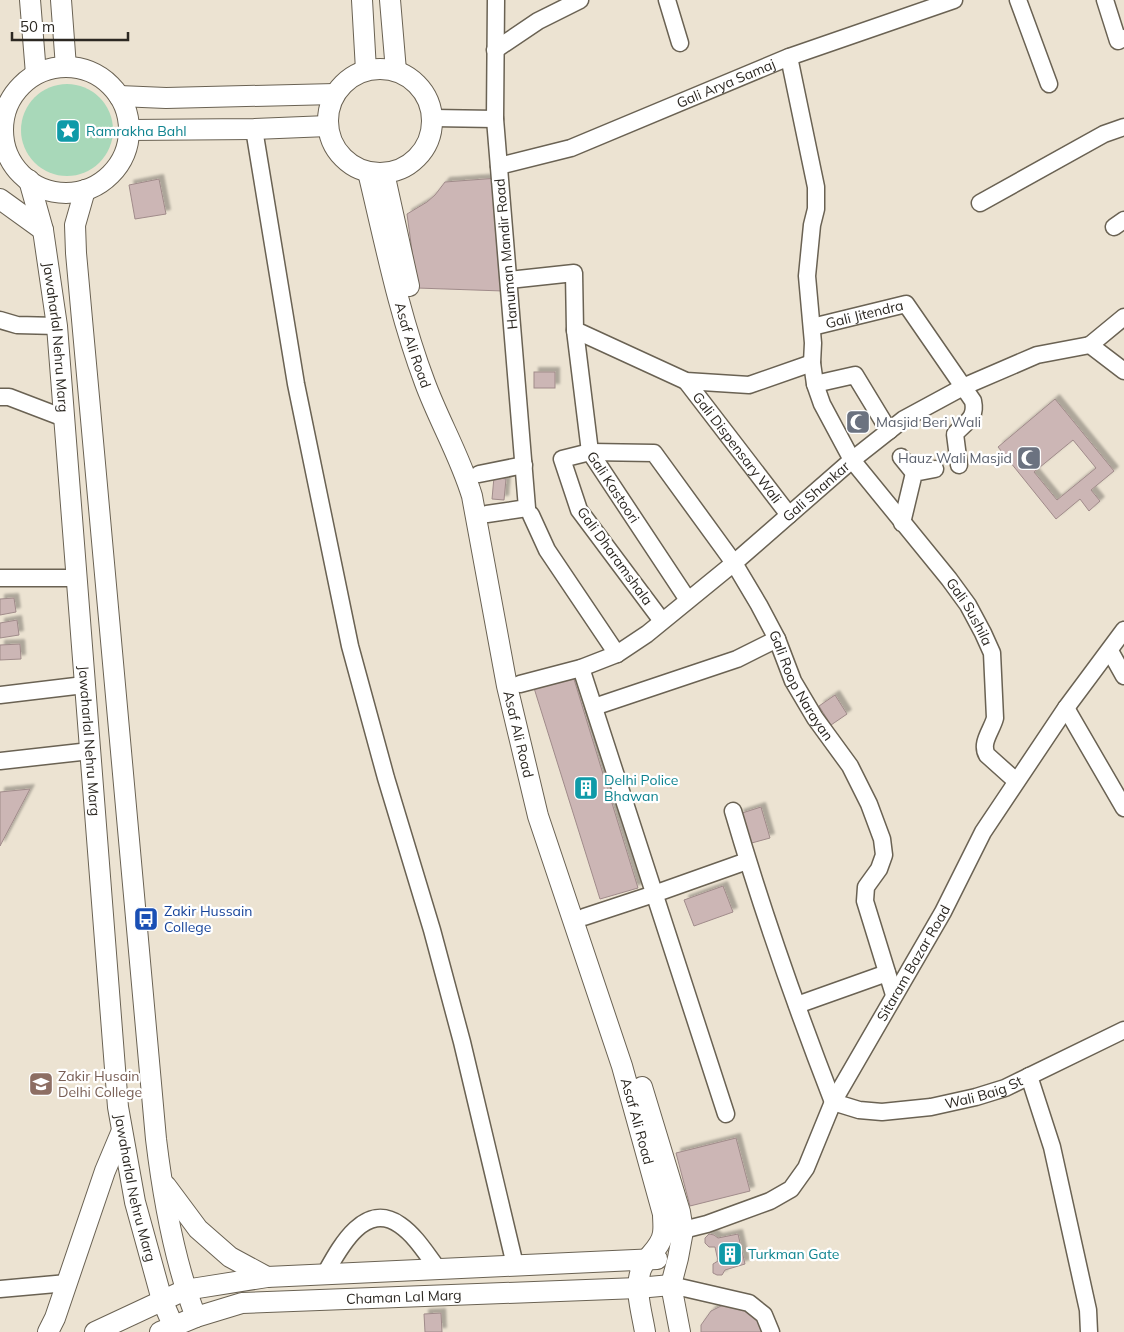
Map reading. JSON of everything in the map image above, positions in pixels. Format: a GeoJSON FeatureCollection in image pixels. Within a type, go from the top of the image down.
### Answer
{"type":"FeatureCollection","features":[{"type":"Feature","properties":{"kind":"main road"},"geometry":{"type":"LineString","coordinates":[[30,0],[36,74]]}},
{"type":"Feature","properties":{"kind":"main road"},"geometry":{"type":"LineString","coordinates":[[61,0],[66,67]]}},
{"type":"Feature","properties":{"kind":"main road"},"geometry":{"type":"LineString","coordinates":[[362,0],[366,70]]}},
{"type":"Feature","properties":{"kind":"main road"},"geometry":{"type":"LineString","coordinates":[[390,0],[396,71]]}},
{"type":"Feature","properties":{"kind":"main road"},"geometry":{"type":"LineString","coordinates":[[50,68],[84,69],[100,77],[119,96],[127,117],[129,130],[124,156],[108,177],[85,190],[66,193],[56,192],[42,188],[28,180],[12,163],[2,141],[2,119],[11,97],[26,80],[36,74],[50,68]]}},
{"type":"Feature","properties":{"kind":"main road"},"geometry":{"type":"LineString","coordinates":[[381,68],[396,71],[410,78],[422,89],[430,102],[433,118],[431,134],[425,149],[414,161],[400,170],[376,173],[353,166],[340,155],[332,141],[328,126],[328,111],[335,94],[353,76],[366,70],[381,68]]}},
{"type":"Feature","properties":{"kind":"main road"},"geometry":{"type":"LineString","coordinates":[[119,96],[166,98],[335,94]]}},
{"type":"Feature","properties":{"kind":"main road"},"geometry":{"type":"LineString","coordinates":[[129,130],[254,129],[328,126]]}},
{"type":"Feature","properties":{"kind":"main road","name":"Asaf Ali Road"},"geometry":{"type":"LineString","coordinates":[[376,173],[416,319],[437,379],[479,474],[520,684],[550,812],[634,1062],[680,1212],[683,1231],[671,1285],[680,1332]]}},
{"type":"Feature","properties":{"kind":"main road","name":"Asaf Ali Road"},"geometry":{"type":"LineString","coordinates":[[376,173],[404,322],[425,384],[467,478],[472,496],[507,686],[538,816],[622,1066],[663,1214],[663,1235]]}},
{"type":"Feature","properties":{"kind":"main road","name":"Jawaharlal Nehru Marg"},"geometry":{"type":"LineString","coordinates":[[28,180],[43,230],[57,326],[121,1133],[134,1202],[170,1330]]}},
{"type":"Feature","properties":{"kind":"main road","name":"Jawaharlal Nehru Marg"},"geometry":{"type":"LineString","coordinates":[[85,190],[75,225],[76,253],[156,1140],[161,1181],[185,1290],[196,1318]]}},
{"type":"Feature","properties":{"kind":"main road"},"geometry":{"type":"LineString","coordinates":[[0,199],[43,230]]}},
{"type":"Feature","properties":{"kind":"main road"},"geometry":{"type":"LineString","coordinates":[[48,1332],[55,1318],[105,1171],[121,1133]]}},
{"type":"Feature","properties":{"kind":"main road"},"geometry":{"type":"LineString","coordinates":[[161,1181],[198,1229],[230,1257],[267,1277]]}},
{"type":"Feature","properties":{"kind":"main road"},"geometry":{"type":"LineString","coordinates":[[645,1332],[638,1288],[640,1272],[645,1260],[658,1246],[663,1235]]}},
{"type":"Feature","properties":{"kind":"main road"},"geometry":{"type":"LineString","coordinates":[[645,1260],[678,1258]]}},
{"type":"Feature","properties":{"kind":"main road","name":"Chaman Lal Marg"},"geometry":{"type":"LineString","coordinates":[[267,1277],[645,1260]]}},
{"type":"Feature","properties":{"kind":"main road"},"geometry":{"type":"LineString","coordinates":[[95,1332],[185,1290],[267,1277]]}},
{"type":"Feature","properties":{"kind":"main road"},"geometry":{"type":"LineString","coordinates":[[638,1288],[671,1285]]}},
{"type":"Feature","properties":{"kind":"main road","name":"Chaman Lal Marg"},"geometry":{"type":"LineString","coordinates":[[170,1330],[196,1318],[242,1303],[638,1288]]}},
{"type":"Feature","properties":{"kind":"street","name":"Hanuman Mandir Road"},"geometry":{"type":"LineString","coordinates":[[496,0],[495,119],[529,511],[547,550],[617,654]]}},
{"type":"Feature","properties":{"kind":"street"},"geometry":{"type":"LineString","coordinates":[[495,50],[538,21],[580,0]]}},
{"type":"Feature","properties":{"kind":"street"},"geometry":{"type":"LineString","coordinates":[[667,0],[680,43]]}},
{"type":"Feature","properties":{"kind":"street","name":"Gali Arya Samaj"},"geometry":{"type":"LineString","coordinates":[[499,166],[571,148],[789,57],[951,0]]}},
{"type":"Feature","properties":{"kind":"street"},"geometry":{"type":"LineString","coordinates":[[1018,0],[1049,84]]}},
{"type":"Feature","properties":{"kind":"street"},"geometry":{"type":"LineString","coordinates":[[1105,0],[1118,40],[1124,38]]}},
{"type":"Feature","properties":{"kind":"street","name":"Gali Sushila"},"geometry":{"type":"LineString","coordinates":[[789,57],[816,187],[816,209],[812,225],[807,276],[815,384],[822,404],[852,460],[968,605],[986,640],[992,653],[996,718],[985,743],[984,750],[987,755],[1016,781]]}},
{"type":"Feature","properties":{"kind":"street"},"geometry":{"type":"LineString","coordinates":[[433,118],[495,119]]}},
{"type":"Feature","properties":{"kind":"street"},"geometry":{"type":"LineString","coordinates":[[980,203],[1097,138],[1124,128]]}},
{"type":"Feature","properties":{"kind":"street"},"geometry":{"type":"LineString","coordinates":[[254,129],[296,384],[350,646],[386,778],[432,930],[462,1042],[515,1265]]}},
{"type":"Feature","properties":{"kind":"street","name":"Gali Kastoori"},"geometry":{"type":"LineString","coordinates":[[509,280],[574,273],[575,330],[590,452],[688,600]]}},
{"type":"Feature","properties":{"kind":"street","name":"Gali Jitendra"},"geometry":{"type":"LineString","coordinates":[[812,327],[906,304],[964,386]]}},
{"type":"Feature","properties":{"kind":"street"},"geometry":{"type":"LineString","coordinates":[[1124,317],[1090,345],[1124,370]]}},
{"type":"Feature","properties":{"kind":"street"},"geometry":{"type":"LineString","coordinates":[[0,320],[17,325],[57,326]]}},
{"type":"Feature","properties":{"kind":"street"},"geometry":{"type":"LineString","coordinates":[[575,330],[686,381],[750,385],[812,363]]}},
{"type":"Feature","properties":{"kind":"street","name":"Gali Shankar"},"geometry":{"type":"LineString","coordinates":[[520,684],[581,668],[617,654],[662,621],[734,563],[852,460],[904,419],[964,386],[1037,355],[1090,345]]}},
{"type":"Feature","properties":{"kind":"street"},"geometry":{"type":"LineString","coordinates":[[815,384],[855,375],[889,431]]}},
{"type":"Feature","properties":{"kind":"street","name":"Gali Dispensary Wali"},"geometry":{"type":"LineString","coordinates":[[686,381],[789,515]]}},
{"type":"Feature","properties":{"kind":"street"},"geometry":{"type":"LineString","coordinates":[[959,465],[956,434],[971,419],[975,409],[973,401],[964,386]]}},
{"type":"Feature","properties":{"kind":"street"},"geometry":{"type":"LineString","coordinates":[[0,397],[8,397],[64,418]]}},
{"type":"Feature","properties":{"kind":"street","name":"Gali Roop Narayan"},"geometry":{"type":"LineString","coordinates":[[590,452],[654,453],[734,563],[777,639],[794,681],[814,718],[850,766],[869,804],[882,839],[884,855],[879,869],[866,887],[864,901],[894,995]]}},
{"type":"Feature","properties":{"kind":"street","name":"Gali Dharamshala"},"geometry":{"type":"LineString","coordinates":[[590,452],[562,459],[579,510],[662,621]]}},
{"type":"Feature","properties":{"kind":"street"},"geometry":{"type":"LineString","coordinates":[[901,458],[914,473]]}},
{"type":"Feature","properties":{"kind":"street"},"geometry":{"type":"LineString","coordinates":[[479,474],[524,465]]}},
{"type":"Feature","properties":{"kind":"street"},"geometry":{"type":"LineString","coordinates":[[914,473],[935,469]]}},
{"type":"Feature","properties":{"kind":"street"},"geometry":{"type":"LineString","coordinates":[[902,523],[914,473]]}},
{"type":"Feature","properties":{"kind":"street"},"geometry":{"type":"LineString","coordinates":[[487,514],[529,511]]}},
{"type":"Feature","properties":{"kind":"street"},"geometry":{"type":"LineString","coordinates":[[0,578],[76,578]]}},
{"type":"Feature","properties":{"kind":"street","name":"Sitaram Bazar Road"},"geometry":{"type":"LineString","coordinates":[[663,1235],[683,1231],[770,1201],[791,1189],[806,1168],[833,1102],[943,912],[983,832],[1066,708],[1124,630]]}},
{"type":"Feature","properties":{"kind":"street"},"geometry":{"type":"LineString","coordinates":[[594,708],[737,659],[777,639]]}},
{"type":"Feature","properties":{"kind":"street"},"geometry":{"type":"LineString","coordinates":[[1110,651],[1124,676]]}},
{"type":"Feature","properties":{"kind":"street"},"geometry":{"type":"LineString","coordinates":[[581,668],[726,1114]]}},
{"type":"Feature","properties":{"kind":"street"},"geometry":{"type":"LineString","coordinates":[[0,695],[84,685]]}},
{"type":"Feature","properties":{"kind":"street"},"geometry":{"type":"LineString","coordinates":[[1066,708],[1124,808]]}},
{"type":"Feature","properties":{"kind":"street"},"geometry":{"type":"LineString","coordinates":[[0,761],[90,751]]}},
{"type":"Feature","properties":{"kind":"street"},"geometry":{"type":"LineString","coordinates":[[733,811],[747,861],[833,1102]]}},
{"type":"Feature","properties":{"kind":"street"},"geometry":{"type":"LineString","coordinates":[[584,917],[747,861]]}},
{"type":"Feature","properties":{"kind":"street"},"geometry":{"type":"LineString","coordinates":[[797,1005],[887,973]]}},
{"type":"Feature","properties":{"kind":"street","name":"Wali Baig St"},"geometry":{"type":"LineString","coordinates":[[833,1102],[859,1110],[882,1112],[931,1106],[976,1097],[1005,1088],[1124,1030]]}},
{"type":"Feature","properties":{"kind":"street"},"geometry":{"type":"LineString","coordinates":[[1029,1076],[1052,1147],[1088,1310],[1089,1332]]}},
{"type":"Feature","properties":{"kind":"street"},"geometry":{"type":"LineString","coordinates":[[325,1274],[339,1248],[350,1234],[362,1223],[376,1219],[389,1219],[401,1225],[438,1269]]}},
{"type":"Feature","properties":{"kind":"street"},"geometry":{"type":"LineString","coordinates":[[0,1289],[67,1283]]}},
{"type":"Feature","properties":{"kind":"street"},"geometry":{"type":"LineString","coordinates":[[671,1285],[748,1302],[764,1315],[772,1332]]}},
{"type":"Feature","properties":{"kind":"green space"},"geometry":{"type":"Polygon","coordinates":[[[67,84],[85,87],[100,97],[110,112],[113,130],[110,148],[100,163],[85,173],[67,176],[49,173],[34,163],[24,148],[21,130],[24,112],[34,97],[49,87],[67,84]]]}},
{"type":"Feature","properties":{"kind":"building"},"geometry":{"type":"Polygon","coordinates":[[[498,178],[503,291],[417,288],[407,214],[427,202],[445,182],[498,178]]]}},
{"type":"Feature","properties":{"kind":"building"},"geometry":{"type":"Polygon","coordinates":[[[159,179],[166,214],[135,219],[129,185],[159,179]]]}},
{"type":"Feature","properties":{"kind":"building"},"geometry":{"type":"Polygon","coordinates":[[[534,372],[555,372],[555,388],[534,388],[534,372]]]}},
{"type":"Feature","properties":{"kind":"building","name":"Hauz Wali Masjid"},"geometry":{"type":"Polygon","coordinates":[[[1055,399],[1114,471],[1091,490],[1100,501],[1089,511],[1080,499],[1056,519],[998,447],[1055,399]],[[1073,440],[1034,472],[1057,500],[1096,468],[1073,440]]]}},
{"type":"Feature","properties":{"kind":"building"},"geometry":{"type":"Polygon","coordinates":[[[494,477],[506,479],[504,500],[492,499],[494,477]]]}},
{"type":"Feature","properties":{"kind":"building"},"geometry":{"type":"Polygon","coordinates":[[[14,598],[16,612],[0,615],[0,599],[14,598]]]}},
{"type":"Feature","properties":{"kind":"building"},"geometry":{"type":"Polygon","coordinates":[[[17,620],[19,635],[0,638],[0,623],[17,620]]]}},
{"type":"Feature","properties":{"kind":"building"},"geometry":{"type":"Polygon","coordinates":[[[20,644],[21,659],[0,660],[0,645],[20,644]]]}},
{"type":"Feature","properties":{"kind":"building","name":"Delhi Police Bhawan"},"geometry":{"type":"Polygon","coordinates":[[[573,676],[638,888],[600,899],[534,688],[573,676]]]}},
{"type":"Feature","properties":{"kind":"building"},"geometry":{"type":"Polygon","coordinates":[[[835,695],[847,714],[831,725],[819,706],[835,695]]]}},
{"type":"Feature","properties":{"kind":"building"},"geometry":{"type":"Polygon","coordinates":[[[30,789],[0,846],[0,792],[30,789]]]}},
{"type":"Feature","properties":{"kind":"building"},"geometry":{"type":"Polygon","coordinates":[[[761,807],[770,838],[748,844],[739,814],[761,807]]]}},
{"type":"Feature","properties":{"kind":"building"},"geometry":{"type":"Polygon","coordinates":[[[723,886],[733,912],[694,926],[684,900],[723,886]]]}},
{"type":"Feature","properties":{"kind":"building"},"geometry":{"type":"Polygon","coordinates":[[[736,1138],[750,1191],[690,1206],[676,1153],[736,1138]]]}},
{"type":"Feature","properties":{"kind":"building","name":"Turkman Gate"},"geometry":{"type":"Polygon","coordinates":[[[709,1234],[718,1238],[738,1234],[745,1264],[725,1270],[722,1275],[713,1273],[713,1264],[718,1261],[715,1247],[709,1247],[705,1243],[705,1238],[709,1234]]]}},
{"type":"Feature","properties":{"kind":"building"},"geometry":{"type":"Polygon","coordinates":[[[727,1303],[755,1313],[763,1332],[701,1332],[701,1325],[711,1311],[727,1303]]]}},
{"type":"Feature","properties":{"kind":"building"},"geometry":{"type":"Polygon","coordinates":[[[441,1313],[442,1332],[425,1332],[424,1314],[441,1313]]]}},
{"type":"Feature","properties":{"kind":"place","name":"Ramrakha Bahl"},"geometry":{"type":"Point","coordinates":[68,131]}},
{"type":"Feature","properties":{"kind":"place","name":"Masjid Beri Wali"},"geometry":{"type":"Point","coordinates":[858,422]}},
{"type":"Feature","properties":{"kind":"place","name":"Hauz Wali Masjid"},"geometry":{"type":"Point","coordinates":[1029,458]}},
{"type":"Feature","properties":{"kind":"place","name":"Delhi Police Bhawan"},"geometry":{"type":"Point","coordinates":[586,788]}},
{"type":"Feature","properties":{"kind":"place","name":"Zakir Hussain College"},"geometry":{"type":"Point","coordinates":[146,919]}},
{"type":"Feature","properties":{"kind":"place","name":"Zakir Husain Delhi College"},"geometry":{"type":"Point","coordinates":[41,1084]}},
{"type":"Feature","properties":{"kind":"place","name":"Turkman Gate"},"geometry":{"type":"Point","coordinates":[730,1254]}}]}
